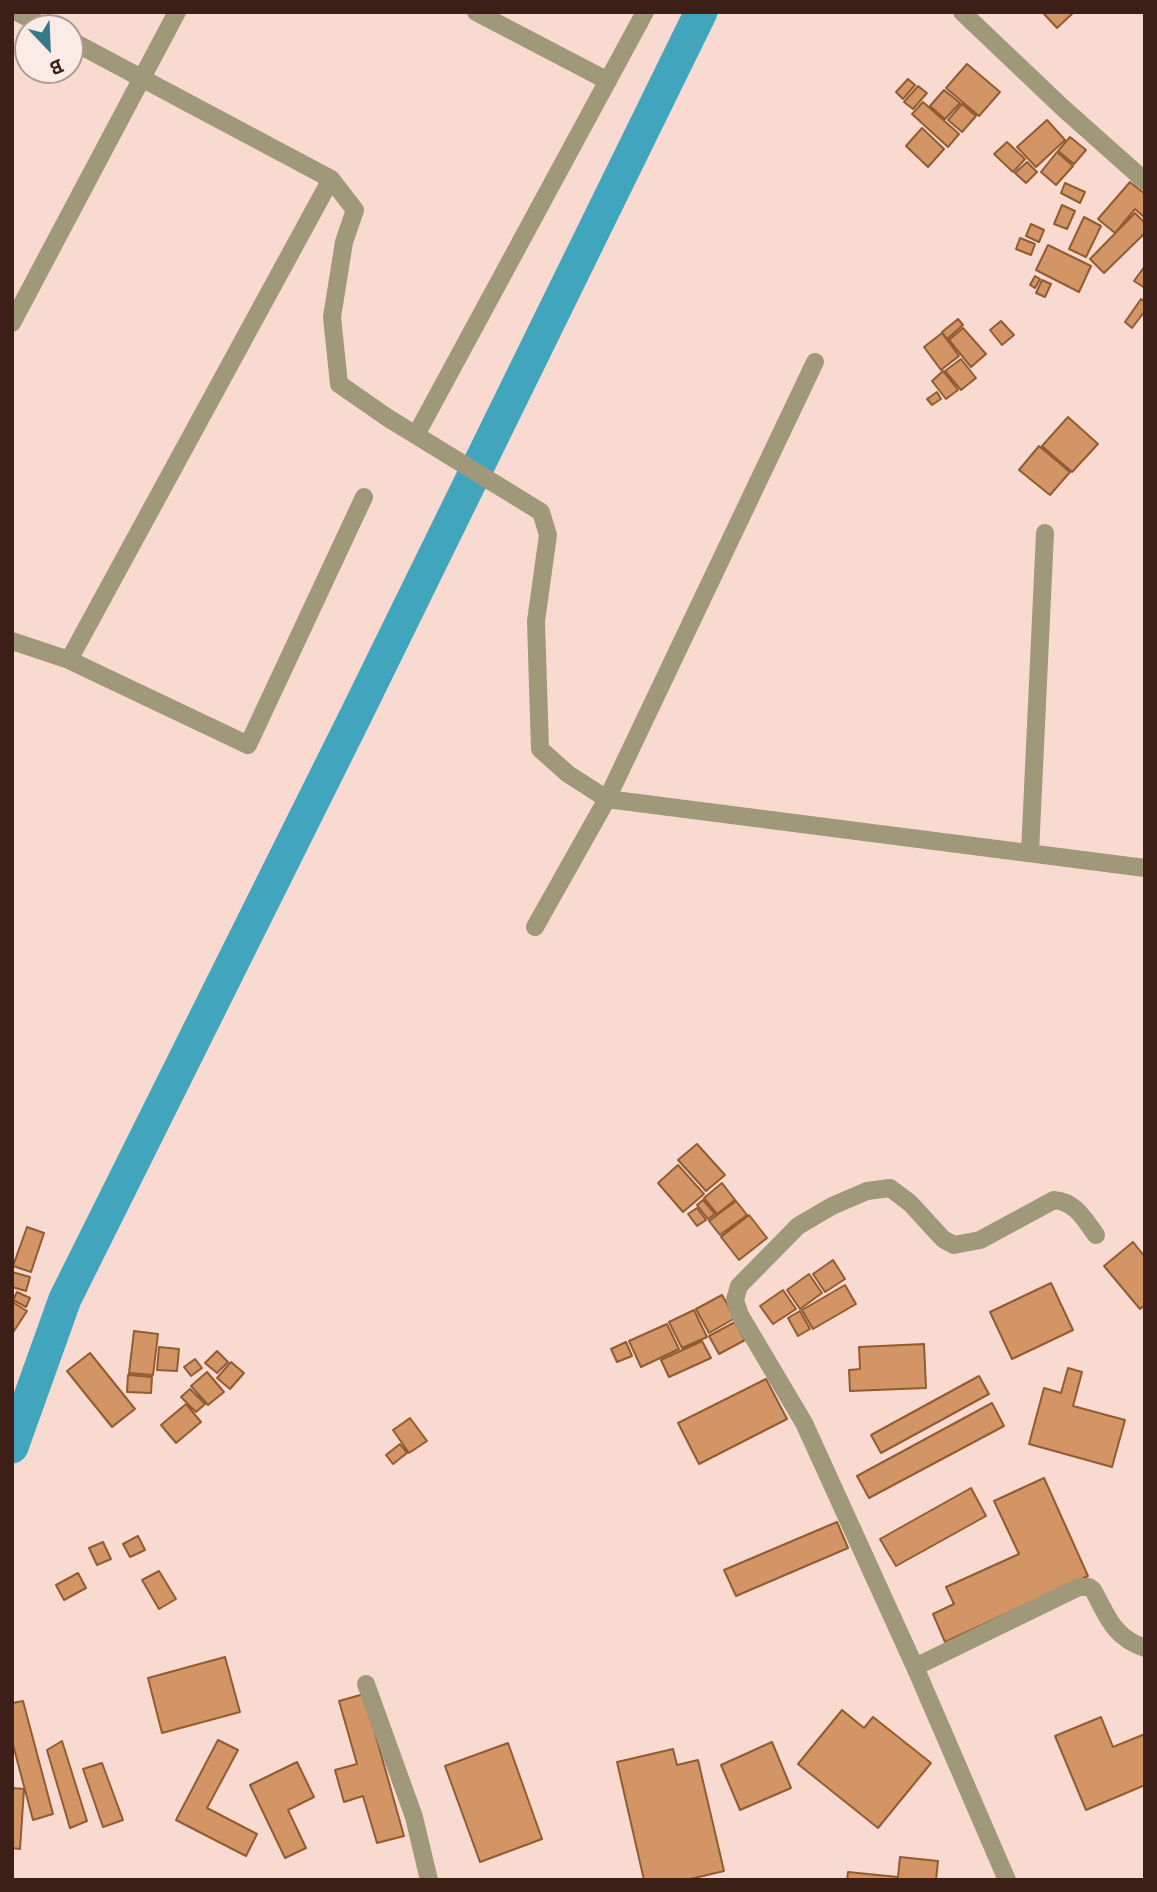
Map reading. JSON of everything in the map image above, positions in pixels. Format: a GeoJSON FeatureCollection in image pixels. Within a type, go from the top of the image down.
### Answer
{"type":"FeatureCollection","features":[{"type":"Feature","properties":{"kind":"street"},"geometry":{"type":"LineString","coordinates":[[12,323],[177,12]]}},
{"type":"Feature","properties":{"kind":"street"},"geometry":{"type":"LineString","coordinates":[[476,12],[608,80]]}},
{"type":"Feature","properties":{"kind":"street"},"geometry":{"type":"LineString","coordinates":[[416,435],[645,12]]}},
{"type":"Feature","properties":{"kind":"street"},"geometry":{"type":"LineString","coordinates":[[962,12],[1145,181]]}},
{"type":"Feature","properties":{"kind":"street"},"geometry":{"type":"LineString","coordinates":[[84,48],[331,179],[355,210],[344,242],[332,317],[340,384],[416,435],[541,512],[548,535],[536,621],[540,749],[568,774],[607,799],[1145,868]]}},
{"type":"Feature","properties":{"kind":"street"},"geometry":{"type":"LineString","coordinates":[[69,660],[331,179]]}},
{"type":"Feature","properties":{"kind":"street"},"geometry":{"type":"LineString","coordinates":[[535,927],[607,799],[815,362]]}},
{"type":"Feature","properties":{"kind":"street"},"geometry":{"type":"LineString","coordinates":[[12,641],[69,660],[248,745],[364,497]]}},
{"type":"Feature","properties":{"kind":"street"},"geometry":{"type":"LineString","coordinates":[[1030,853],[1045,533]]}},
{"type":"Feature","properties":{"kind":"street"},"geometry":{"type":"LineString","coordinates":[[1007,1880],[915,1667],[804,1423],[740,1315],[735,1300],[739,1286],[798,1226],[832,1206],[867,1191],[890,1188],[910,1203],[943,1239],[954,1245],[980,1240],[1054,1200],[1065,1201],[1073,1206],[1096,1235]]}},
{"type":"Feature","properties":{"kind":"street"},"geometry":{"type":"LineString","coordinates":[[915,1667],[1079,1587],[1093,1590],[1118,1634],[1145,1648]]}},
{"type":"Feature","properties":{"kind":"street"},"geometry":{"type":"LineString","coordinates":[[366,1684],[414,1817],[429,1880]]}},
{"type":"Feature","properties":{"kind":"building"},"geometry":{"type":"Polygon","coordinates":[[[1074,12],[1057,28],[1044,14],[1074,12]]]}},
{"type":"Feature","properties":{"kind":"building"},"geometry":{"type":"Polygon","coordinates":[[[967,64],[1000,92],[979,116],[946,88],[967,64]]]}},
{"type":"Feature","properties":{"kind":"building"},"geometry":{"type":"Polygon","coordinates":[[[908,79],[915,85],[903,99],[896,92],[908,79]]]}},
{"type":"Feature","properties":{"kind":"building"},"geometry":{"type":"Polygon","coordinates":[[[918,86],[927,93],[913,109],[904,102],[918,86]]]}},
{"type":"Feature","properties":{"kind":"building"},"geometry":{"type":"Polygon","coordinates":[[[944,90],[960,103],[945,119],[930,106],[944,90]]]}},
{"type":"Feature","properties":{"kind":"building"},"geometry":{"type":"Polygon","coordinates":[[[923,102],[959,134],[948,147],[912,114],[923,102]]]}},
{"type":"Feature","properties":{"kind":"building"},"geometry":{"type":"Polygon","coordinates":[[[962,104],[976,116],[962,132],[948,120],[962,104]]]}},
{"type":"Feature","properties":{"kind":"building"},"geometry":{"type":"Polygon","coordinates":[[[1047,120],[1065,140],[1036,167],[1017,147],[1047,120]]]}},
{"type":"Feature","properties":{"kind":"building"},"geometry":{"type":"Polygon","coordinates":[[[922,128],[944,149],[928,167],[906,146],[922,128]]]}},
{"type":"Feature","properties":{"kind":"building"},"geometry":{"type":"Polygon","coordinates":[[[1070,137],[1086,150],[1074,164],[1058,151],[1070,137]]]}},
{"type":"Feature","properties":{"kind":"building"},"geometry":{"type":"Polygon","coordinates":[[[1007,142],[1025,159],[1013,172],[994,154],[1007,142]]]}},
{"type":"Feature","properties":{"kind":"building"},"geometry":{"type":"Polygon","coordinates":[[[1057,152],[1073,166],[1056,185],[1041,172],[1057,152]]]}},
{"type":"Feature","properties":{"kind":"building"},"geometry":{"type":"Polygon","coordinates":[[[1027,162],[1037,172],[1026,183],[1015,173],[1027,162]]]}},
{"type":"Feature","properties":{"kind":"building"},"geometry":{"type":"Polygon","coordinates":[[[1130,182],[1145,194],[1145,218],[1135,209],[1115,233],[1098,219],[1130,182]]]}},
{"type":"Feature","properties":{"kind":"building"},"geometry":{"type":"Polygon","coordinates":[[[1065,183],[1085,192],[1080,203],[1061,193],[1065,183]]]}},
{"type":"Feature","properties":{"kind":"building"},"geometry":{"type":"Polygon","coordinates":[[[1062,205],[1075,211],[1067,229],[1054,224],[1062,205]]]}},
{"type":"Feature","properties":{"kind":"building"},"geometry":{"type":"Polygon","coordinates":[[[1135,213],[1145,223],[1145,233],[1104,273],[1090,259],[1135,213]]]}},
{"type":"Feature","properties":{"kind":"building"},"geometry":{"type":"Polygon","coordinates":[[[1084,217],[1101,226],[1086,257],[1069,249],[1084,217]]]}},
{"type":"Feature","properties":{"kind":"building"},"geometry":{"type":"Polygon","coordinates":[[[1031,224],[1044,230],[1039,242],[1026,236],[1031,224]]]}},
{"type":"Feature","properties":{"kind":"building"},"geometry":{"type":"Polygon","coordinates":[[[1020,238],[1035,244],[1031,255],[1016,249],[1020,238]]]}},
{"type":"Feature","properties":{"kind":"building"},"geometry":{"type":"Polygon","coordinates":[[[1048,245],[1091,266],[1079,292],[1036,270],[1048,245]]]}},
{"type":"Feature","properties":{"kind":"building"},"geometry":{"type":"Polygon","coordinates":[[[1145,266],[1145,288],[1134,281],[1145,266]]]}},
{"type":"Feature","properties":{"kind":"building"},"geometry":{"type":"Polygon","coordinates":[[[1035,276],[1040,279],[1035,288],[1030,285],[1035,276]]]}},
{"type":"Feature","properties":{"kind":"building"},"geometry":{"type":"Polygon","coordinates":[[[1042,280],[1051,284],[1045,297],[1036,293],[1042,280]]]}},
{"type":"Feature","properties":{"kind":"building"},"geometry":{"type":"Polygon","coordinates":[[[1141,299],[1145,302],[1145,311],[1132,328],[1125,322],[1141,299]]]}},
{"type":"Feature","properties":{"kind":"building"},"geometry":{"type":"Polygon","coordinates":[[[958,319],[963,325],[947,339],[942,332],[958,319]]]}},
{"type":"Feature","properties":{"kind":"building"},"geometry":{"type":"Polygon","coordinates":[[[1001,321],[1014,335],[1002,345],[990,330],[1001,321]]]}},
{"type":"Feature","properties":{"kind":"building"},"geometry":{"type":"Polygon","coordinates":[[[963,328],[986,354],[971,367],[949,340],[963,328]]]}},
{"type":"Feature","properties":{"kind":"building"},"geometry":{"type":"Polygon","coordinates":[[[942,333],[959,356],[941,370],[924,347],[942,333]]]}},
{"type":"Feature","properties":{"kind":"building"},"geometry":{"type":"Polygon","coordinates":[[[961,359],[976,378],[961,390],[945,371],[961,359]]]}},
{"type":"Feature","properties":{"kind":"building"},"geometry":{"type":"Polygon","coordinates":[[[943,371],[958,390],[946,399],[932,381],[943,371]]]}},
{"type":"Feature","properties":{"kind":"building"},"geometry":{"type":"Polygon","coordinates":[[[937,392],[941,399],[932,405],[927,399],[937,392]]]}},
{"type":"Feature","properties":{"kind":"building"},"geometry":{"type":"Polygon","coordinates":[[[1068,417],[1098,444],[1072,472],[1042,446],[1068,417]]]}},
{"type":"Feature","properties":{"kind":"building"},"geometry":{"type":"Polygon","coordinates":[[[1039,446],[1070,472],[1050,495],[1019,470],[1039,446]]]}},
{"type":"Feature","properties":{"kind":"building"},"geometry":{"type":"Polygon","coordinates":[[[697,1144],[725,1175],[706,1191],[678,1160],[697,1144]]]}},
{"type":"Feature","properties":{"kind":"building"},"geometry":{"type":"Polygon","coordinates":[[[678,1165],[704,1194],[683,1212],[658,1183],[678,1165]]]}},
{"type":"Feature","properties":{"kind":"building"},"geometry":{"type":"Polygon","coordinates":[[[722,1183],[735,1200],[717,1214],[704,1198],[722,1183]]]}},
{"type":"Feature","properties":{"kind":"building"},"geometry":{"type":"Polygon","coordinates":[[[703,1200],[715,1214],[708,1219],[697,1205],[703,1200]]]}},
{"type":"Feature","properties":{"kind":"building"},"geometry":{"type":"Polygon","coordinates":[[[736,1201],[747,1215],[720,1235],[709,1221],[736,1201]]]}},
{"type":"Feature","properties":{"kind":"building"},"geometry":{"type":"Polygon","coordinates":[[[697,1208],[706,1220],[697,1226],[688,1214],[697,1208]]]}},
{"type":"Feature","properties":{"kind":"building"},"geometry":{"type":"Polygon","coordinates":[[[749,1215],[767,1238],[739,1260],[721,1237],[749,1215]]]}},
{"type":"Feature","properties":{"kind":"building"},"geometry":{"type":"Polygon","coordinates":[[[27,1227],[44,1233],[31,1272],[13,1266],[27,1227]]]}},
{"type":"Feature","properties":{"kind":"building"},"geometry":{"type":"Polygon","coordinates":[[[1133,1242],[1145,1257],[1145,1305],[1140,1309],[1104,1266],[1133,1242]]]}},
{"type":"Feature","properties":{"kind":"building"},"geometry":{"type":"Polygon","coordinates":[[[833,1260],[845,1279],[825,1292],[813,1274],[833,1260]]]}},
{"type":"Feature","properties":{"kind":"building"},"geometry":{"type":"Polygon","coordinates":[[[12,1272],[30,1277],[26,1291],[12,1287],[12,1272]]]}},
{"type":"Feature","properties":{"kind":"building"},"geometry":{"type":"Polygon","coordinates":[[[809,1274],[822,1293],[800,1309],[787,1290],[809,1274]]]}},
{"type":"Feature","properties":{"kind":"building"},"geometry":{"type":"Polygon","coordinates":[[[1051,1283],[1073,1330],[1012,1359],[990,1312],[1051,1283]]]}},
{"type":"Feature","properties":{"kind":"building"},"geometry":{"type":"Polygon","coordinates":[[[845,1285],[856,1304],[813,1329],[802,1310],[845,1285]]]}},
{"type":"Feature","properties":{"kind":"building"},"geometry":{"type":"Polygon","coordinates":[[[783,1290],[796,1309],[773,1324],[760,1306],[783,1290]]]}},
{"type":"Feature","properties":{"kind":"building"},"geometry":{"type":"Polygon","coordinates":[[[17,1292],[30,1298],[26,1307],[13,1300],[17,1292]]]}},
{"type":"Feature","properties":{"kind":"building"},"geometry":{"type":"Polygon","coordinates":[[[722,1295],[735,1318],[709,1333],[696,1309],[722,1295]]]}},
{"type":"Feature","properties":{"kind":"building"},"geometry":{"type":"Polygon","coordinates":[[[12,1302],[27,1311],[12,1334],[12,1302]]]}},
{"type":"Feature","properties":{"kind":"building"},"geometry":{"type":"Polygon","coordinates":[[[694,1310],[707,1337],[682,1348],[669,1322],[694,1310]]]}},
{"type":"Feature","properties":{"kind":"building"},"geometry":{"type":"Polygon","coordinates":[[[800,1311],[810,1329],[798,1336],[788,1318],[800,1311]]]}},
{"type":"Feature","properties":{"kind":"building"},"geometry":{"type":"Polygon","coordinates":[[[735,1322],[745,1340],[719,1354],[709,1336],[735,1322]]]}},
{"type":"Feature","properties":{"kind":"building"},"geometry":{"type":"Polygon","coordinates":[[[667,1324],[679,1349],[641,1367],[629,1341],[667,1324]]]}},
{"type":"Feature","properties":{"kind":"building"},"geometry":{"type":"Polygon","coordinates":[[[134,1331],[158,1334],[153,1375],[129,1373],[134,1331]]]}},
{"type":"Feature","properties":{"kind":"building"},"geometry":{"type":"Polygon","coordinates":[[[702,1341],[711,1358],[669,1377],[661,1360],[702,1341]]]}},
{"type":"Feature","properties":{"kind":"building"},"geometry":{"type":"Polygon","coordinates":[[[626,1342],[632,1356],[617,1362],[611,1349],[626,1342]]]}},
{"type":"Feature","properties":{"kind":"building"},"geometry":{"type":"Polygon","coordinates":[[[924,1344],[926,1388],[850,1391],[849,1370],[860,1369],[859,1347],[924,1344]]]}},
{"type":"Feature","properties":{"kind":"building"},"geometry":{"type":"Polygon","coordinates":[[[159,1347],[179,1349],[177,1371],[157,1370],[159,1347]]]}},
{"type":"Feature","properties":{"kind":"building"},"geometry":{"type":"Polygon","coordinates":[[[217,1351],[228,1362],[217,1373],[205,1363],[217,1351]]]}},
{"type":"Feature","properties":{"kind":"building"},"geometry":{"type":"Polygon","coordinates":[[[90,1353],[135,1409],[112,1427],[67,1371],[90,1353]]]}},
{"type":"Feature","properties":{"kind":"building"},"geometry":{"type":"Polygon","coordinates":[[[195,1359],[202,1368],[191,1376],[184,1367],[195,1359]]]}},
{"type":"Feature","properties":{"kind":"building"},"geometry":{"type":"Polygon","coordinates":[[[231,1362],[244,1373],[230,1389],[217,1378],[231,1362]]]}},
{"type":"Feature","properties":{"kind":"building"},"geometry":{"type":"Polygon","coordinates":[[[1068,1368],[1082,1372],[1073,1406],[1125,1420],[1112,1467],[1029,1444],[1044,1388],[1061,1393],[1068,1368]]]}},
{"type":"Feature","properties":{"kind":"building"},"geometry":{"type":"Polygon","coordinates":[[[207,1372],[224,1392],[208,1405],[191,1386],[207,1372]]]}},
{"type":"Feature","properties":{"kind":"building"},"geometry":{"type":"Polygon","coordinates":[[[128,1375],[152,1377],[151,1393],[127,1392],[128,1375]]]}},
{"type":"Feature","properties":{"kind":"building"},"geometry":{"type":"Polygon","coordinates":[[[979,1376],[989,1394],[881,1453],[871,1435],[979,1376]]]}},
{"type":"Feature","properties":{"kind":"building"},"geometry":{"type":"Polygon","coordinates":[[[766,1379],[787,1419],[699,1464],[678,1423],[766,1379]]]}},
{"type":"Feature","properties":{"kind":"building"},"geometry":{"type":"Polygon","coordinates":[[[190,1389],[205,1404],[196,1412],[181,1397],[190,1389]]]}},
{"type":"Feature","properties":{"kind":"building"},"geometry":{"type":"Polygon","coordinates":[[[992,1403],[1004,1426],[869,1498],[857,1476],[992,1403]]]}},
{"type":"Feature","properties":{"kind":"building"},"geometry":{"type":"Polygon","coordinates":[[[186,1404],[201,1422],[176,1443],[161,1425],[186,1404]]]}},
{"type":"Feature","properties":{"kind":"building"},"geometry":{"type":"Polygon","coordinates":[[[410,1418],[427,1441],[409,1453],[393,1430],[410,1418]]]}},
{"type":"Feature","properties":{"kind":"building"},"geometry":{"type":"Polygon","coordinates":[[[400,1444],[407,1453],[393,1464],[386,1455],[400,1444]]]}},
{"type":"Feature","properties":{"kind":"building"},"geometry":{"type":"Polygon","coordinates":[[[1044,1478],[1088,1576],[945,1642],[933,1614],[954,1604],[946,1587],[1019,1554],[994,1501],[1044,1478]]]}},
{"type":"Feature","properties":{"kind":"building"},"geometry":{"type":"Polygon","coordinates":[[[971,1488],[986,1516],[896,1566],[880,1539],[971,1488]]]}},
{"type":"Feature","properties":{"kind":"building"},"geometry":{"type":"Polygon","coordinates":[[[837,1522],[848,1548],[736,1596],[724,1570],[837,1522]]]}},
{"type":"Feature","properties":{"kind":"building"},"geometry":{"type":"Polygon","coordinates":[[[138,1536],[145,1550],[130,1557],[123,1544],[138,1536]]]}},
{"type":"Feature","properties":{"kind":"building"},"geometry":{"type":"Polygon","coordinates":[[[103,1542],[111,1559],[97,1565],[89,1548],[103,1542]]]}},
{"type":"Feature","properties":{"kind":"building"},"geometry":{"type":"Polygon","coordinates":[[[159,1571],[176,1599],[159,1609],[142,1580],[159,1571]]]}},
{"type":"Feature","properties":{"kind":"building"},"geometry":{"type":"Polygon","coordinates":[[[78,1573],[86,1588],[64,1600],[56,1585],[78,1573]]]}},
{"type":"Feature","properties":{"kind":"building"},"geometry":{"type":"Polygon","coordinates":[[[225,1657],[240,1712],[162,1733],[148,1678],[225,1657]]]}},
{"type":"Feature","properties":{"kind":"building"},"geometry":{"type":"Polygon","coordinates":[[[364,1694],[404,1836],[377,1843],[363,1796],[344,1802],[335,1770],[357,1764],[339,1701],[364,1694]]]}},
{"type":"Feature","properties":{"kind":"building"},"geometry":{"type":"Polygon","coordinates":[[[23,1701],[53,1814],[33,1820],[12,1741],[12,1703],[23,1701]]]}},
{"type":"Feature","properties":{"kind":"building"},"geometry":{"type":"Polygon","coordinates":[[[842,1710],[864,1728],[873,1717],[931,1763],[878,1828],[798,1764],[842,1710]]]}},
{"type":"Feature","properties":{"kind":"building"},"geometry":{"type":"Polygon","coordinates":[[[1101,1717],[1113,1747],[1145,1734],[1145,1785],[1086,1810],[1055,1736],[1101,1717]]]}},
{"type":"Feature","properties":{"kind":"building"},"geometry":{"type":"Polygon","coordinates":[[[218,1740],[238,1750],[207,1808],[257,1834],[246,1856],[176,1820],[218,1740]]]}},
{"type":"Feature","properties":{"kind":"building"},"geometry":{"type":"Polygon","coordinates":[[[62,1741],[87,1821],[70,1828],[47,1750],[62,1741]]]}},
{"type":"Feature","properties":{"kind":"building"},"geometry":{"type":"Polygon","coordinates":[[[772,1742],[791,1788],[740,1810],[721,1765],[772,1742]]]}},
{"type":"Feature","properties":{"kind":"building"},"geometry":{"type":"Polygon","coordinates":[[[508,1743],[542,1839],[480,1862],[445,1766],[508,1743]]]}},
{"type":"Feature","properties":{"kind":"building"},"geometry":{"type":"Polygon","coordinates":[[[673,1749],[677,1765],[698,1760],[724,1871],[686,1880],[644,1880],[617,1762],[673,1749]]]}},
{"type":"Feature","properties":{"kind":"building"},"geometry":{"type":"Polygon","coordinates":[[[297,1762],[314,1797],[288,1810],[306,1848],[285,1858],[250,1785],[297,1762]]]}},
{"type":"Feature","properties":{"kind":"building"},"geometry":{"type":"Polygon","coordinates":[[[102,1763],[123,1820],[103,1827],[83,1769],[102,1763]]]}},
{"type":"Feature","properties":{"kind":"building"},"geometry":{"type":"Polygon","coordinates":[[[12,1788],[24,1789],[20,1849],[12,1848],[12,1788]]]}},
{"type":"Feature","properties":{"kind":"building"},"geometry":{"type":"Polygon","coordinates":[[[900,1857],[938,1861],[936,1880],[847,1880],[848,1872],[898,1877],[900,1857]]]}},
{"type":"Feature","properties":{"kind":"waterway"},"geometry":{"type":"LineString","coordinates":[[12,1447],[65,1299],[356,715],[701,12]]}}]}
